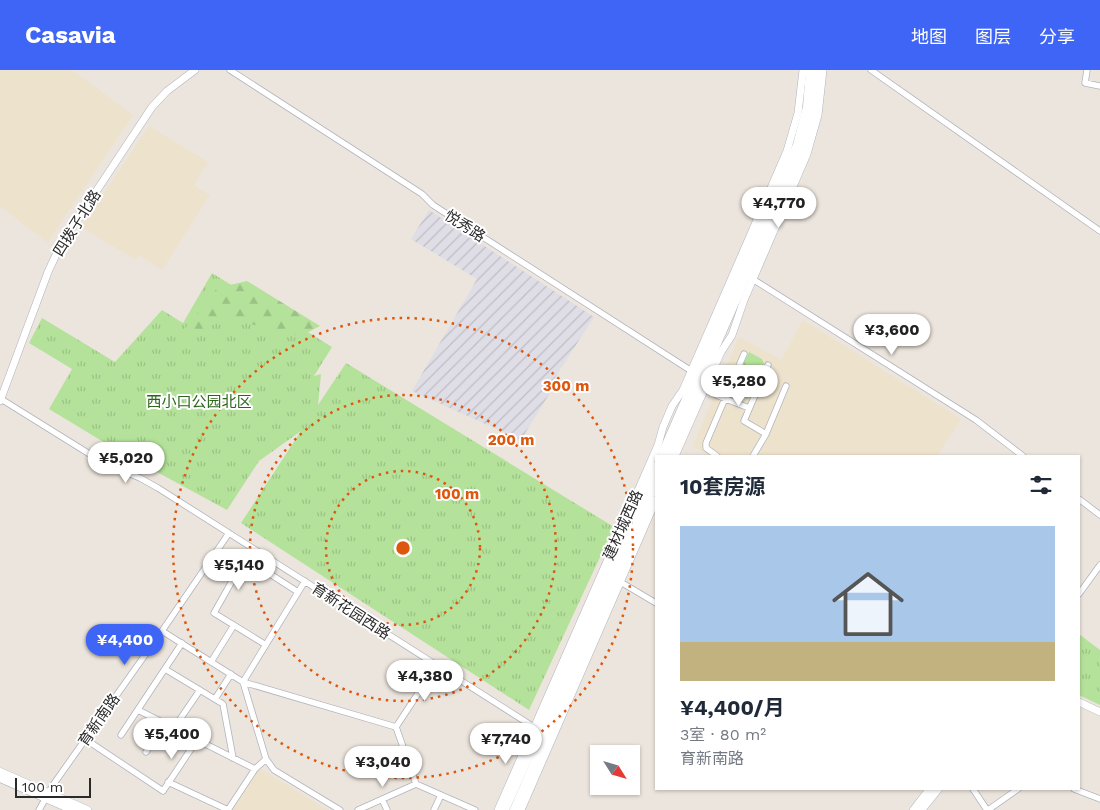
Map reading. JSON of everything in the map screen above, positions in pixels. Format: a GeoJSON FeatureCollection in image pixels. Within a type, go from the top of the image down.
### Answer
{"type":"FeatureCollection","features":[{"type":"Feature","properties":{"kind":"main road","name":"建材城西路"},"geometry":{"type":"LineString","coordinates":[[668,455],[699,377],[797,145],[807,106],[810,70]]}},
{"type":"Feature","properties":{"kind":"main road","name":"建材城西路"},"geometry":{"type":"LineString","coordinates":[[661,455],[750,278],[805,141],[813,107],[816,70]]}},
{"type":"Feature","properties":{"kind":"main road","name":"建材城西路"},"geometry":{"type":"LineString","coordinates":[[614,579],[640,503],[655,468]]}},
{"type":"Feature","properties":{"kind":"main road","name":"建材城西路"},"geometry":{"type":"LineString","coordinates":[[506,810],[541,731],[614,579],[655,485]]}},
{"type":"Feature","properties":{"kind":"main road","name":"建材城西路"},"geometry":{"type":"LineString","coordinates":[[514,810],[541,731]]}},
{"type":"Feature","properties":{"kind":"main road"},"geometry":{"type":"LineString","coordinates":[[0,772],[73,810]]}},
{"type":"Feature","properties":{"kind":"main road"},"geometry":{"type":"LineString","coordinates":[[0,778],[87,810]]}},
{"type":"Feature","properties":{"kind":"main road"},"geometry":{"type":"LineString","coordinates":[[914,810],[929,790]]}},
{"type":"Feature","properties":{"kind":"main road"},"geometry":{"type":"LineString","coordinates":[[921,810],[937,790]]}},
{"type":"Feature","properties":{"kind":"street","name":"四拨子北路"},"geometry":{"type":"LineString","coordinates":[[0,400],[48,272],[64,240],[152,107],[167,91],[195,70]]}},
{"type":"Feature","properties":{"kind":"street","name":"悦秀路"},"geometry":{"type":"LineString","coordinates":[[230,70],[422,194],[433,205],[699,377],[716,394],[749,408]]}},
{"type":"Feature","properties":{"kind":"street","name":"建材城西路"},"geometry":{"type":"LineString","coordinates":[[676,455],[699,377],[791,142],[800,103],[803,70]]}},
{"type":"Feature","properties":{"kind":"street","name":"建材城西路"},"geometry":{"type":"LineString","coordinates":[[750,278],[810,147],[818,114],[823,70]]}},
{"type":"Feature","properties":{"kind":"street"},"geometry":{"type":"LineString","coordinates":[[871,70],[1100,231]]}},
{"type":"Feature","properties":{"kind":"street"},"geometry":{"type":"LineString","coordinates":[[1087,70],[1085,83],[1100,86]]}},
{"type":"Feature","properties":{"kind":"street"},"geometry":{"type":"LineString","coordinates":[[750,278],[976,420],[1022,455]]}},
{"type":"Feature","properties":{"kind":"street"},"geometry":{"type":"LineString","coordinates":[[716,455],[706,448],[706,443],[744,354]]}},
{"type":"Feature","properties":{"kind":"street"},"geometry":{"type":"LineString","coordinates":[[766,434],[744,421],[768,365]]}},
{"type":"Feature","properties":{"kind":"street","name":"建材城西路"},"geometry":{"type":"LineString","coordinates":[[498,810],[541,731],[622,527],[658,445],[672,406],[683,390],[699,377]]}},
{"type":"Feature","properties":{"kind":"street"},"geometry":{"type":"LineString","coordinates":[[754,455],[766,434],[786,386]]}},
{"type":"Feature","properties":{"kind":"street","name":"育新花园西路"},"geometry":{"type":"LineString","coordinates":[[0,400],[104,463],[150,482],[436,666],[541,731]]}},
{"type":"Feature","properties":{"kind":"street"},"geometry":{"type":"LineString","coordinates":[[1080,500],[1100,515]]}},
{"type":"Feature","properties":{"kind":"street","name":"建材城西路"},"geometry":{"type":"LineString","coordinates":[[521,810],[614,579],[655,502]]}},
{"type":"Feature","properties":{"kind":"street"},"geometry":{"type":"LineString","coordinates":[[622,527],[640,503]]}},
{"type":"Feature","properties":{"kind":"street","name":"育新南路"},"geometry":{"type":"LineString","coordinates":[[39,810],[85,739],[229,533]]}},
{"type":"Feature","properties":{"kind":"street"},"geometry":{"type":"LineString","coordinates":[[266,644],[214,613],[245,558],[298,592]]}},
{"type":"Feature","properties":{"kind":"street"},"geometry":{"type":"LineString","coordinates":[[1080,593],[1100,565]]}},
{"type":"Feature","properties":{"kind":"street"},"geometry":{"type":"LineString","coordinates":[[614,579],[655,602]]}},
{"type":"Feature","properties":{"kind":"street"},"geometry":{"type":"LineString","coordinates":[[305,581],[243,682],[266,759],[274,770],[340,810]]}},
{"type":"Feature","properties":{"kind":"street"},"geometry":{"type":"LineString","coordinates":[[211,662],[234,625]]}},
{"type":"Feature","properties":{"kind":"street"},"geometry":{"type":"LineString","coordinates":[[162,631],[243,682],[396,727]]}},
{"type":"Feature","properties":{"kind":"street"},"geometry":{"type":"LineString","coordinates":[[121,735],[182,643]]}},
{"type":"Feature","properties":{"kind":"street"},"geometry":{"type":"LineString","coordinates":[[396,727],[436,666]]}},
{"type":"Feature","properties":{"kind":"street"},"geometry":{"type":"LineString","coordinates":[[165,669],[223,704],[233,758]]}},
{"type":"Feature","properties":{"kind":"street"},"geometry":{"type":"LineString","coordinates":[[216,699],[231,674]]}},
{"type":"Feature","properties":{"kind":"street"},"geometry":{"type":"LineString","coordinates":[[174,728],[200,690]]}},
{"type":"Feature","properties":{"kind":"street"},"geometry":{"type":"LineString","coordinates":[[1080,702],[1100,712]]}},
{"type":"Feature","properties":{"kind":"street"},"geometry":{"type":"LineString","coordinates":[[138,710],[254,769]]}},
{"type":"Feature","properties":{"kind":"street"},"geometry":{"type":"LineString","coordinates":[[146,752],[165,723]]}},
{"type":"Feature","properties":{"kind":"street"},"geometry":{"type":"LineString","coordinates":[[396,727],[416,784],[474,810]]}},
{"type":"Feature","properties":{"kind":"street"},"geometry":{"type":"LineString","coordinates":[[85,739],[163,791],[198,740]]}},
{"type":"Feature","properties":{"kind":"street"},"geometry":{"type":"LineString","coordinates":[[168,782],[224,809],[254,769],[266,759]]}},
{"type":"Feature","properties":{"kind":"street"},"geometry":{"type":"LineString","coordinates":[[358,810],[416,784]]}},
{"type":"Feature","properties":{"kind":"street"},"geometry":{"type":"LineString","coordinates":[[974,790],[988,810],[1017,790]]}},
{"type":"Feature","properties":{"kind":"street"},"geometry":{"type":"LineString","coordinates":[[1077,790],[1100,799]]}},
{"type":"Feature","properties":{"kind":"street"},"geometry":{"type":"LineString","coordinates":[[434,810],[441,795]]}},
{"type":"Feature","properties":{"kind":"street"},"geometry":{"type":"LineString","coordinates":[[382,799],[387,810]]}},
{"type":"Feature","properties":{"kind":"shaded area"},"geometry":{"type":"Polygon","coordinates":[[[0,70],[72,70],[133,115],[48,243],[0,206],[0,70]]]}},
{"type":"Feature","properties":{"kind":"shaded area"},"geometry":{"type":"Polygon","coordinates":[[[149,126],[208,162],[194,185],[210,195],[162,270],[139,255],[136,260],[81,227],[149,126]]]}},
{"type":"Feature","properties":{"kind":"shaded area"},"geometry":{"type":"Polygon","coordinates":[[[429,210],[594,317],[547,390],[550,393],[521,440],[412,391],[477,279],[411,239],[429,210]]]}},
{"type":"Feature","properties":{"kind":"shaded area"},"geometry":{"type":"Polygon","coordinates":[[[803,320],[961,419],[938,455],[706,455],[693,446],[739,337],[781,360],[803,320]]]}},
{"type":"Feature","properties":{"kind":"shaded area"},"geometry":{"type":"Polygon","coordinates":[[[259,768],[328,810],[228,810],[259,768]]]}},
{"type":"Feature","properties":{"kind":"green space","name":"西小口公园北区"},"geometry":{"type":"Polygon","coordinates":[[[212,273],[332,347],[314,376],[321,374],[318,405],[346,363],[614,527],[529,710],[241,523],[301,431],[259,461],[227,510],[120,452],[49,409],[72,369],[29,343],[42,318],[115,362],[162,310],[183,323],[212,273]]]}},
{"type":"Feature","properties":{"kind":"green space"},"geometry":{"type":"Polygon","coordinates":[[[247,281],[320,326],[301,336],[221,317],[204,333],[185,329],[217,288],[247,281]]]}},
{"type":"Feature","properties":{"kind":"green space"},"geometry":{"type":"Polygon","coordinates":[[[749,352],[762,359],[764,364],[750,397],[747,399],[732,389],[749,352]]]}},
{"type":"Feature","properties":{"kind":"green space"},"geometry":{"type":"Polygon","coordinates":[[[1080,635],[1100,650],[1100,705],[1080,695],[1080,635]]]}}]}
